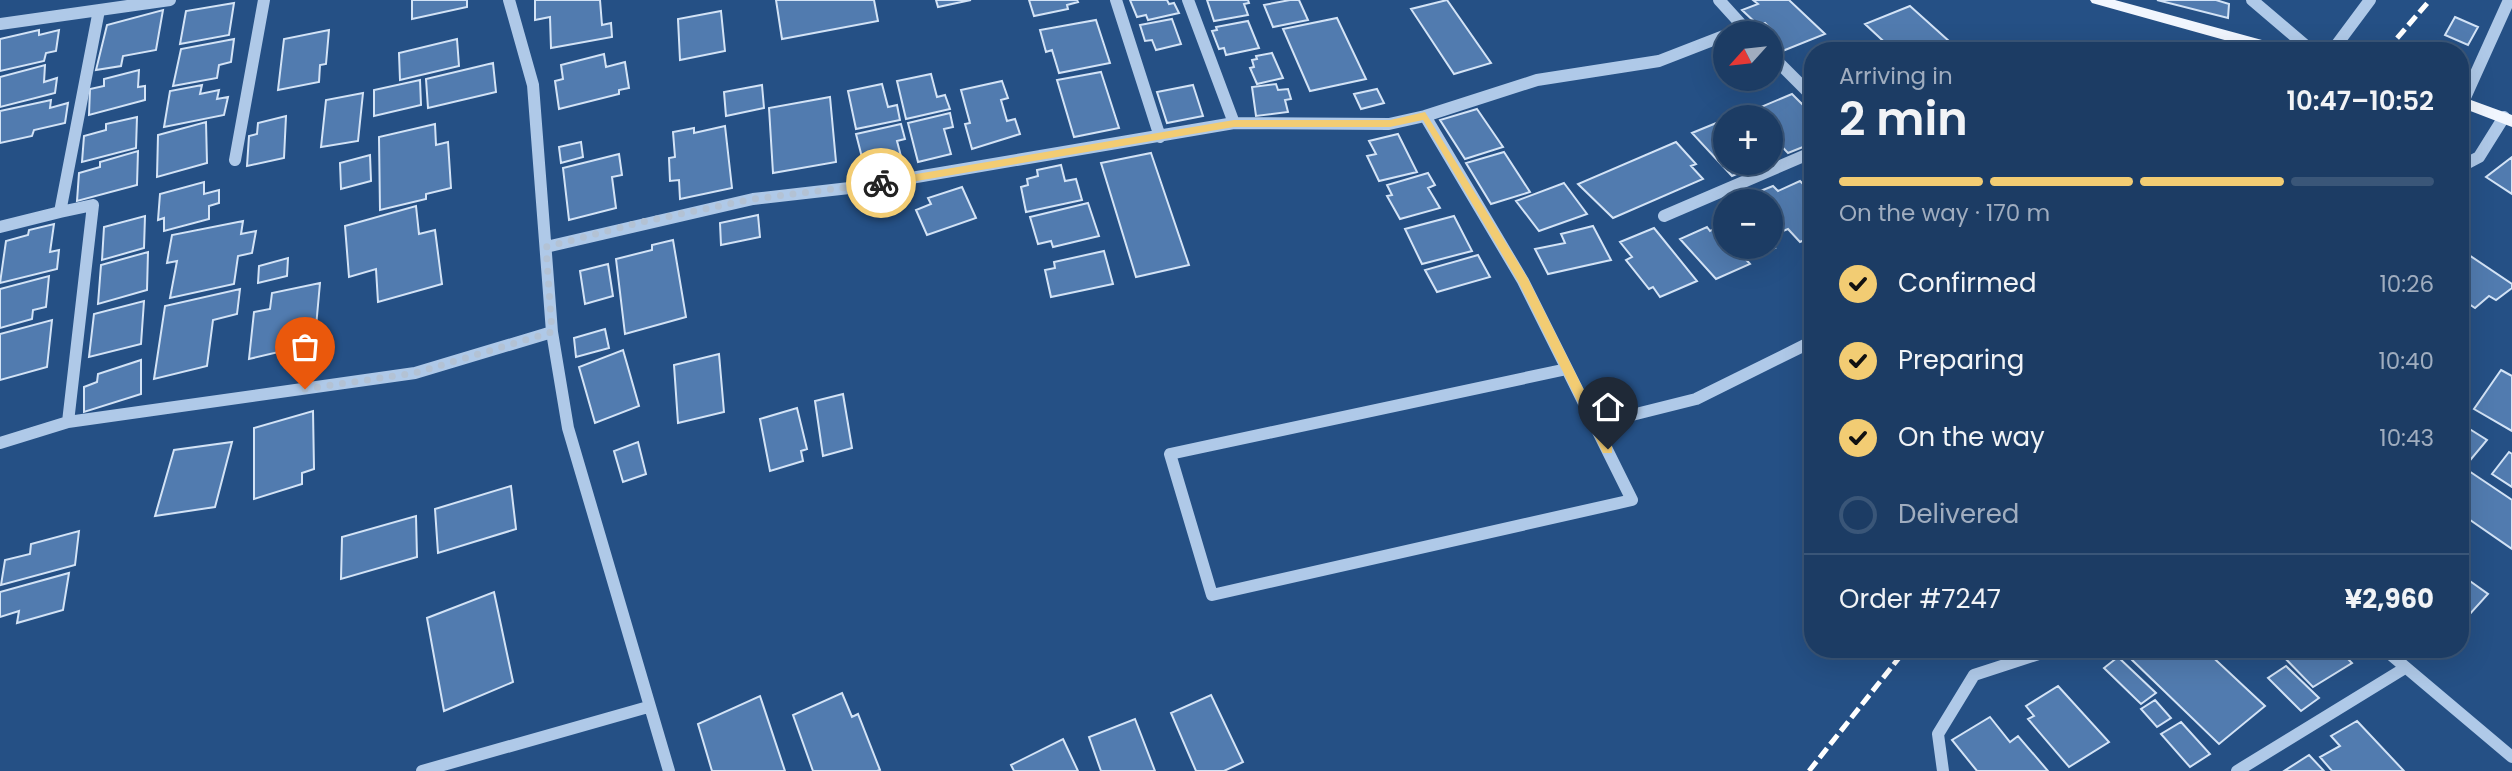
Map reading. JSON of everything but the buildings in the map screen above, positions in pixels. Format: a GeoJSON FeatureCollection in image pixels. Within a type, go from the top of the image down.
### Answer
{"type":"FeatureCollection","features":[{"type":"Feature","properties":{"kind":"main road"},"geometry":{"type":"LineString","coordinates":[[2097,0],[2251,42]]}},
{"type":"Feature","properties":{"kind":"main road"},"geometry":{"type":"LineString","coordinates":[[2469,105],[2508,119]]}},
{"type":"Feature","properties":{"kind":"street"},"geometry":{"type":"LineString","coordinates":[[0,24],[170,0]]}},
{"type":"Feature","properties":{"kind":"street"},"geometry":{"type":"LineString","coordinates":[[235,160],[264,0]]}},
{"type":"Feature","properties":{"kind":"street"},"geometry":{"type":"LineString","coordinates":[[509,0],[533,85],[552,332],[568,428],[669,771]]}},
{"type":"Feature","properties":{"kind":"street"},"geometry":{"type":"LineString","coordinates":[[1116,0],[1160,137]]}},
{"type":"Feature","properties":{"kind":"street"},"geometry":{"type":"LineString","coordinates":[[1188,0],[1234,123]]}},
{"type":"Feature","properties":{"kind":"street"},"geometry":{"type":"LineString","coordinates":[[1719,0],[1737,21]]}},
{"type":"Feature","properties":{"kind":"street"},"geometry":{"type":"LineString","coordinates":[[2252,0],[2301,42]]}},
{"type":"Feature","properties":{"kind":"street"},"geometry":{"type":"LineString","coordinates":[[2339,42],[2370,0]]}},
{"type":"Feature","properties":{"kind":"street"},"geometry":{"type":"LineString","coordinates":[[2469,87],[2509,0]]}},
{"type":"Feature","properties":{"kind":"street"},"geometry":{"type":"LineString","coordinates":[[60,212],[99,10]]}},
{"type":"Feature","properties":{"kind":"street"},"geometry":{"type":"LineString","coordinates":[[546,247],[642,222],[753,199],[858,187],[1234,123],[1390,124],[1425,116],[1537,80],[1659,61],[1713,40]]}},
{"type":"Feature","properties":{"kind":"street"},"geometry":{"type":"LineString","coordinates":[[1783,67],[1804,88]]}},
{"type":"Feature","properties":{"kind":"street"},"geometry":{"type":"LineString","coordinates":[[1425,116],[1523,281],[1569,369],[1632,500],[1212,595],[1170,454],[1569,369]]}},
{"type":"Feature","properties":{"kind":"street"},"geometry":{"type":"LineString","coordinates":[[2469,162],[2479,157],[2508,119]]}},
{"type":"Feature","properties":{"kind":"street"},"geometry":{"type":"LineString","coordinates":[[1664,216],[1804,156]]}},
{"type":"Feature","properties":{"kind":"street"},"geometry":{"type":"LineString","coordinates":[[0,227],[93,205],[68,422]]}},
{"type":"Feature","properties":{"kind":"street"},"geometry":{"type":"LineString","coordinates":[[0,443],[68,422],[415,373],[552,332]]}},
{"type":"Feature","properties":{"kind":"street"},"geometry":{"type":"LineString","coordinates":[[1596,424],[1696,399],[1804,345]]}},
{"type":"Feature","properties":{"kind":"street"},"geometry":{"type":"LineString","coordinates":[[1943,771],[1938,734],[1973,676],[2027,658]]}},
{"type":"Feature","properties":{"kind":"street"},"geometry":{"type":"LineString","coordinates":[[2394,658],[2512,757]]}},
{"type":"Feature","properties":{"kind":"street"},"geometry":{"type":"LineString","coordinates":[[2237,771],[2405,668]]}},
{"type":"Feature","properties":{"kind":"street"},"geometry":{"type":"LineString","coordinates":[[422,771],[648,707]]}},
{"type":"Feature","properties":{"kind":"railway"},"geometry":{"type":"LineString","coordinates":[[2394,42],[2430,0]]}},
{"type":"Feature","properties":{"kind":"railway"},"geometry":{"type":"LineString","coordinates":[[1809,771],[1899,658]]}},
{"type":"Feature","properties":{"kind":"way so far"},"geometry":{"type":"LineString","coordinates":[[305,389],[415,373],[552,332],[546,247],[642,222],[753,199],[881,183]]}},
{"type":"Feature","properties":{"kind":"route"},"geometry":{"type":"LineString","coordinates":[[881,183],[1234,123],[1390,124],[1425,116],[1523,281],[1608,449]]}}]}
